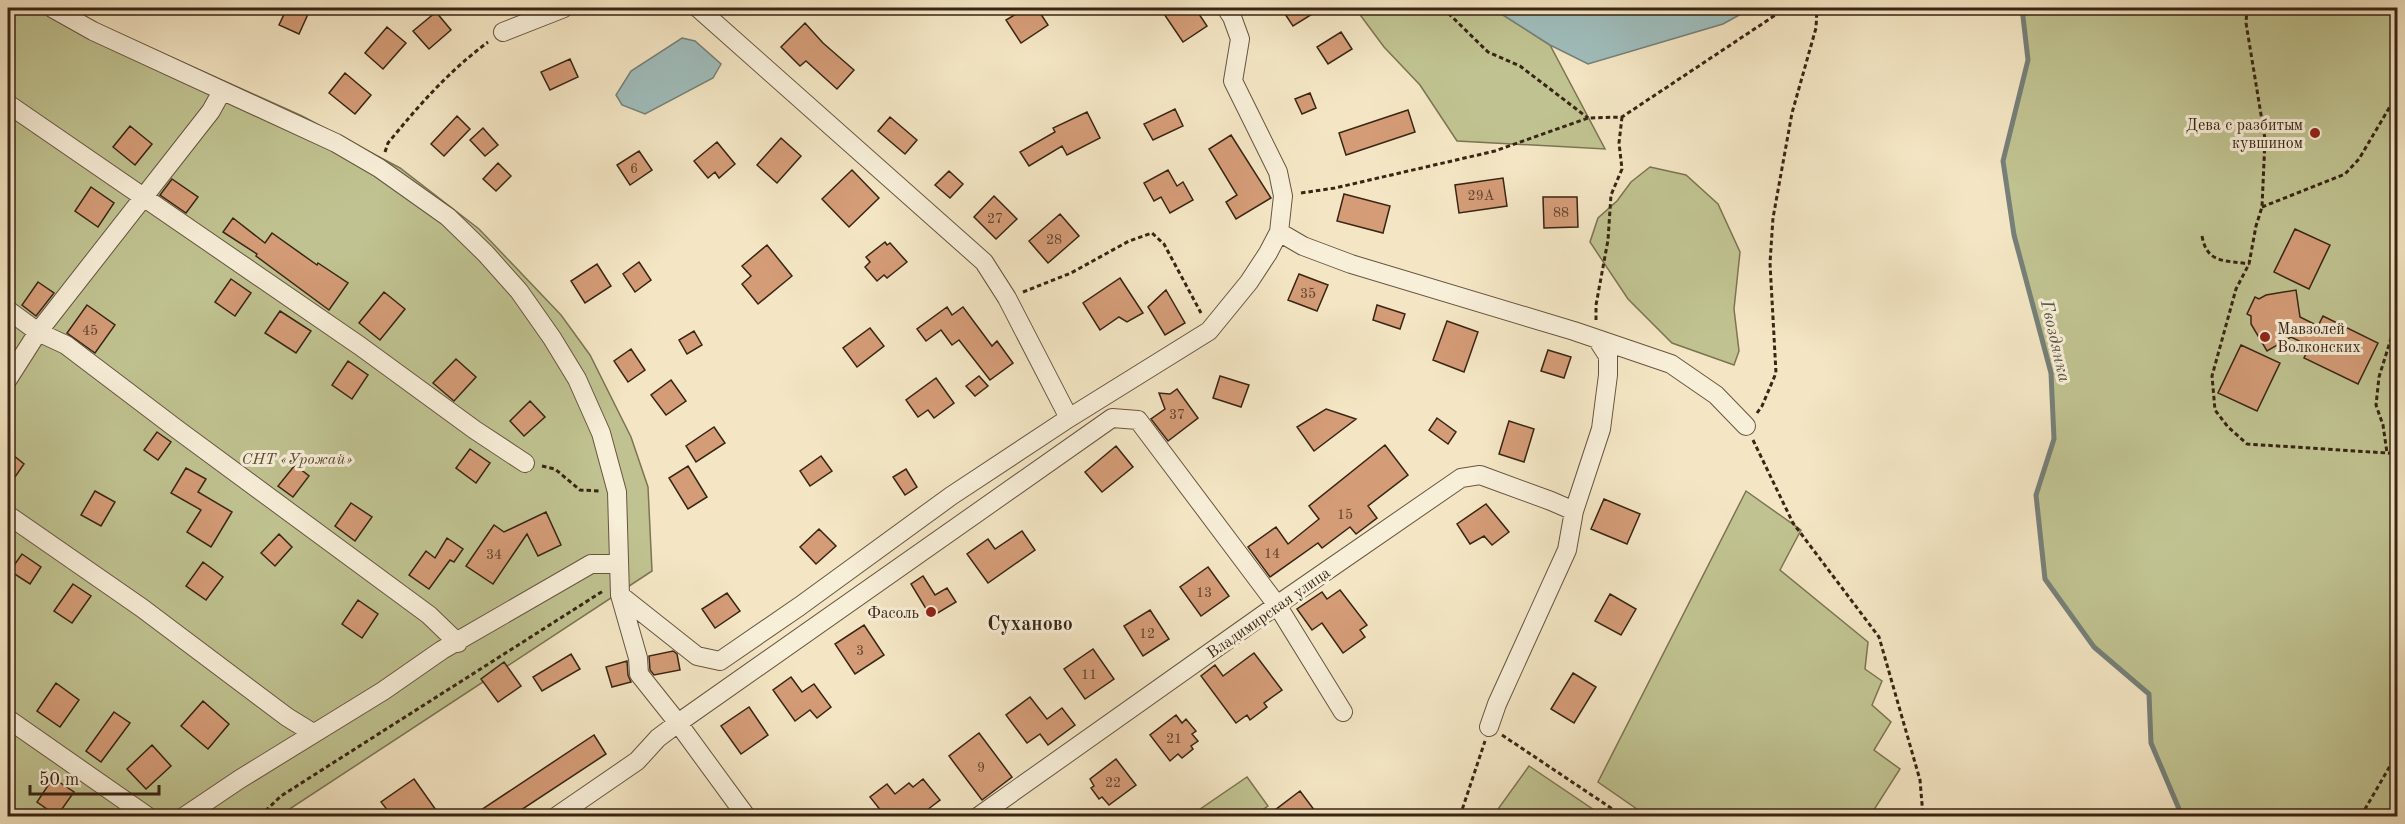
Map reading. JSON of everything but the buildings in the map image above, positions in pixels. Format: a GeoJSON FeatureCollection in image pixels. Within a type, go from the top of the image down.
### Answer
{"type":"FeatureCollection","features":[{"type":"Feature","properties":{"kind":"street"},"geometry":{"type":"LineString","coordinates":[[52,8],[93,31],[336,144],[379,168],[448,217],[486,254],[519,291],[577,379],[601,433],[617,492],[619,580],[638,658],[639,674],[746,816]]}},
{"type":"Feature","properties":{"kind":"street"},"geometry":{"type":"LineString","coordinates":[[502,32],[564,8]]}},
{"type":"Feature","properties":{"kind":"street"},"geometry":{"type":"LineString","coordinates":[[698,8],[984,262],[1007,298],[1069,418]]}},
{"type":"Feature","properties":{"kind":"street"},"geometry":{"type":"LineString","coordinates":[[185,816],[458,643],[591,564],[619,580],[697,656],[720,661],[951,496],[1069,418],[1209,331],[1249,282],[1268,253],[1279,232],[1283,196],[1278,172],[1233,81],[1240,39],[1226,8]]}},
{"type":"Feature","properties":{"kind":"street"},"geometry":{"type":"LineString","coordinates":[[8,379],[38,332],[211,111],[222,91]]}},
{"type":"Feature","properties":{"kind":"street"},"geometry":{"type":"LineString","coordinates":[[8,104],[360,346],[475,430],[525,463]]}},
{"type":"Feature","properties":{"kind":"street"},"geometry":{"type":"LineString","coordinates":[[1279,232],[1302,246],[1350,264],[1597,339],[1671,364],[1716,395],[1746,426]]}},
{"type":"Feature","properties":{"kind":"street"},"geometry":{"type":"LineString","coordinates":[[8,310],[38,332],[66,345],[429,615],[458,643]]}},
{"type":"Feature","properties":{"kind":"street"},"geometry":{"type":"LineString","coordinates":[[1489,727],[1497,704],[1567,550],[1574,511],[1601,429],[1607,386],[1608,356],[1597,339]]}},
{"type":"Feature","properties":{"kind":"street"},"geometry":{"type":"LineString","coordinates":[[557,816],[637,760],[658,738],[678,723],[1112,418],[1138,420],[1277,604],[1343,712]]}},
{"type":"Feature","properties":{"kind":"street","name":"Владимирская улица"},"geometry":{"type":"LineString","coordinates":[[979,816],[1277,604],[1461,478],[1480,475],[1574,511]]}},
{"type":"Feature","properties":{"kind":"street"},"geometry":{"type":"LineString","coordinates":[[8,514],[142,608],[287,717],[313,733]]}},
{"type":"Feature","properties":{"kind":"street"},"geometry":{"type":"LineString","coordinates":[[8,719],[147,816]]}},
{"type":"Feature","properties":{"kind":"path"},"geometry":{"type":"LineString","coordinates":[[1443,8],[1488,52],[1520,66],[1588,118]]}},
{"type":"Feature","properties":{"kind":"path"},"geometry":{"type":"LineString","coordinates":[[1283,196],[1335,188],[1495,151],[1588,118],[1622,117],[1777,14],[1790,8]]}},
{"type":"Feature","properties":{"kind":"path"},"geometry":{"type":"LineString","coordinates":[[1817,8],[1816,28],[1792,113],[1773,218],[1770,263],[1776,373],[1762,406],[1746,426],[1793,523],[1879,636],[1920,780],[1923,816]]}},
{"type":"Feature","properties":{"kind":"path"},"geometry":{"type":"LineString","coordinates":[[2247,8],[2246,23],[2265,139],[2262,207],[2249,264],[2236,289],[2212,376],[2215,410],[2228,427],[2247,444],[2397,454]]}},
{"type":"Feature","properties":{"kind":"path"},"geometry":{"type":"LineString","coordinates":[[379,168],[388,143],[431,91],[459,64],[502,32]]}},
{"type":"Feature","properties":{"kind":"path"},"geometry":{"type":"LineString","coordinates":[[2262,207],[2345,174],[2359,159],[2397,93]]}},
{"type":"Feature","properties":{"kind":"path"},"geometry":{"type":"LineString","coordinates":[[1597,339],[1596,305],[1608,240],[1611,195],[1622,169],[1619,143],[1622,117]]}},
{"type":"Feature","properties":{"kind":"path"},"geometry":{"type":"LineString","coordinates":[[1007,298],[1071,273],[1129,241],[1152,233],[1164,244],[1209,331]]}},
{"type":"Feature","properties":{"kind":"path"},"geometry":{"type":"LineString","coordinates":[[2202,236],[2204,248],[2214,258],[2249,264]]}},
{"type":"Feature","properties":{"kind":"path"},"geometry":{"type":"LineString","coordinates":[[2387,453],[2383,425],[2376,405],[2379,377],[2397,316]]}},
{"type":"Feature","properties":{"kind":"path"},"geometry":{"type":"LineString","coordinates":[[525,463],[555,469],[580,490],[617,492]]}},
{"type":"Feature","properties":{"kind":"path"},"geometry":{"type":"LineString","coordinates":[[260,816],[281,796],[619,580]]}},
{"type":"Feature","properties":{"kind":"path"},"geometry":{"type":"LineString","coordinates":[[1460,816],[1489,727],[1623,816]]}},
{"type":"Feature","properties":{"kind":"path"},"geometry":{"type":"LineString","coordinates":[[2361,816],[2390,766],[2397,739]]}},
{"type":"Feature","properties":{"kind":"green space","name":"СНТ «Урожай»"},"geometry":{"type":"Polygon","coordinates":[[[8,8],[65,8],[302,116],[400,168],[479,229],[561,315],[590,355],[631,437],[648,487],[652,571],[279,816],[8,816],[8,8]]]}},
{"type":"Feature","properties":{"kind":"green space"},"geometry":{"type":"Polygon","coordinates":[[[1355,8],[1492,8],[1550,45],[1605,149],[1457,141],[1420,85],[1384,47],[1355,8]]]}},
{"type":"Feature","properties":{"kind":"green space"},"geometry":{"type":"Polygon","coordinates":[[[2022,8],[2397,8],[2397,816],[2182,816],[2151,743],[2149,694],[2094,647],[2045,579],[2036,495],[2054,439],[2051,373],[2014,235],[2003,161],[2028,60],[2022,8]]]}},
{"type":"Feature","properties":{"kind":"green space"},"geometry":{"type":"Polygon","coordinates":[[[1650,167],[1686,175],[1718,204],[1740,252],[1734,309],[1739,351],[1734,365],[1672,343],[1628,299],[1590,242],[1598,218],[1617,201],[1631,182],[1650,167]]]}},
{"type":"Feature","properties":{"kind":"green space"},"geometry":{"type":"Polygon","coordinates":[[[1746,491],[1801,530],[1780,570],[1868,642],[1865,669],[1882,681],[1872,705],[1891,722],[1874,750],[1900,769],[1870,816],[1647,816],[1598,782],[1746,491]]]}},
{"type":"Feature","properties":{"kind":"green space"},"geometry":{"type":"Polygon","coordinates":[[[1529,766],[1603,816],[1493,816],[1529,766]]]}},
{"type":"Feature","properties":{"kind":"green space"},"geometry":{"type":"Polygon","coordinates":[[[1247,777],[1268,806],[1253,816],[1190,816],[1247,777]]]}},
{"type":"Feature","properties":{"kind":"water"},"geometry":{"type":"Polygon","coordinates":[[[1492,8],[1752,8],[1723,24],[1588,64],[1550,45],[1492,8]]]}},
{"type":"Feature","properties":{"kind":"water"},"geometry":{"type":"Polygon","coordinates":[[[682,38],[695,41],[721,64],[713,78],[645,114],[622,105],[616,95],[631,71],[682,38]]]}},
{"type":"Feature","properties":{"kind":"waterway","name":"Гвоздянка"},"geometry":{"type":"LineString","coordinates":[[2022,8],[2028,60],[2003,161],[2014,235],[2051,373],[2054,439],[2036,495],[2045,579],[2094,647],[2149,694],[2151,743],[2182,816]]}},
{"type":"Feature","properties":{"kind":"place","name":"Дева с разбитым кувшином"},"geometry":{"type":"Point","coordinates":[2315,133]}},
{"type":"Feature","properties":{"kind":"place","name":"Мавзолей Волконских"},"geometry":{"type":"Point","coordinates":[2265,337]}},
{"type":"Feature","properties":{"kind":"place","name":"Фасоль"},"geometry":{"type":"Point","coordinates":[931,612]}},
{"type":"Feature","properties":{"kind":"district","name":"Суханово"},"geometry":{"type":"Point","coordinates":[1030,623]}}]}
